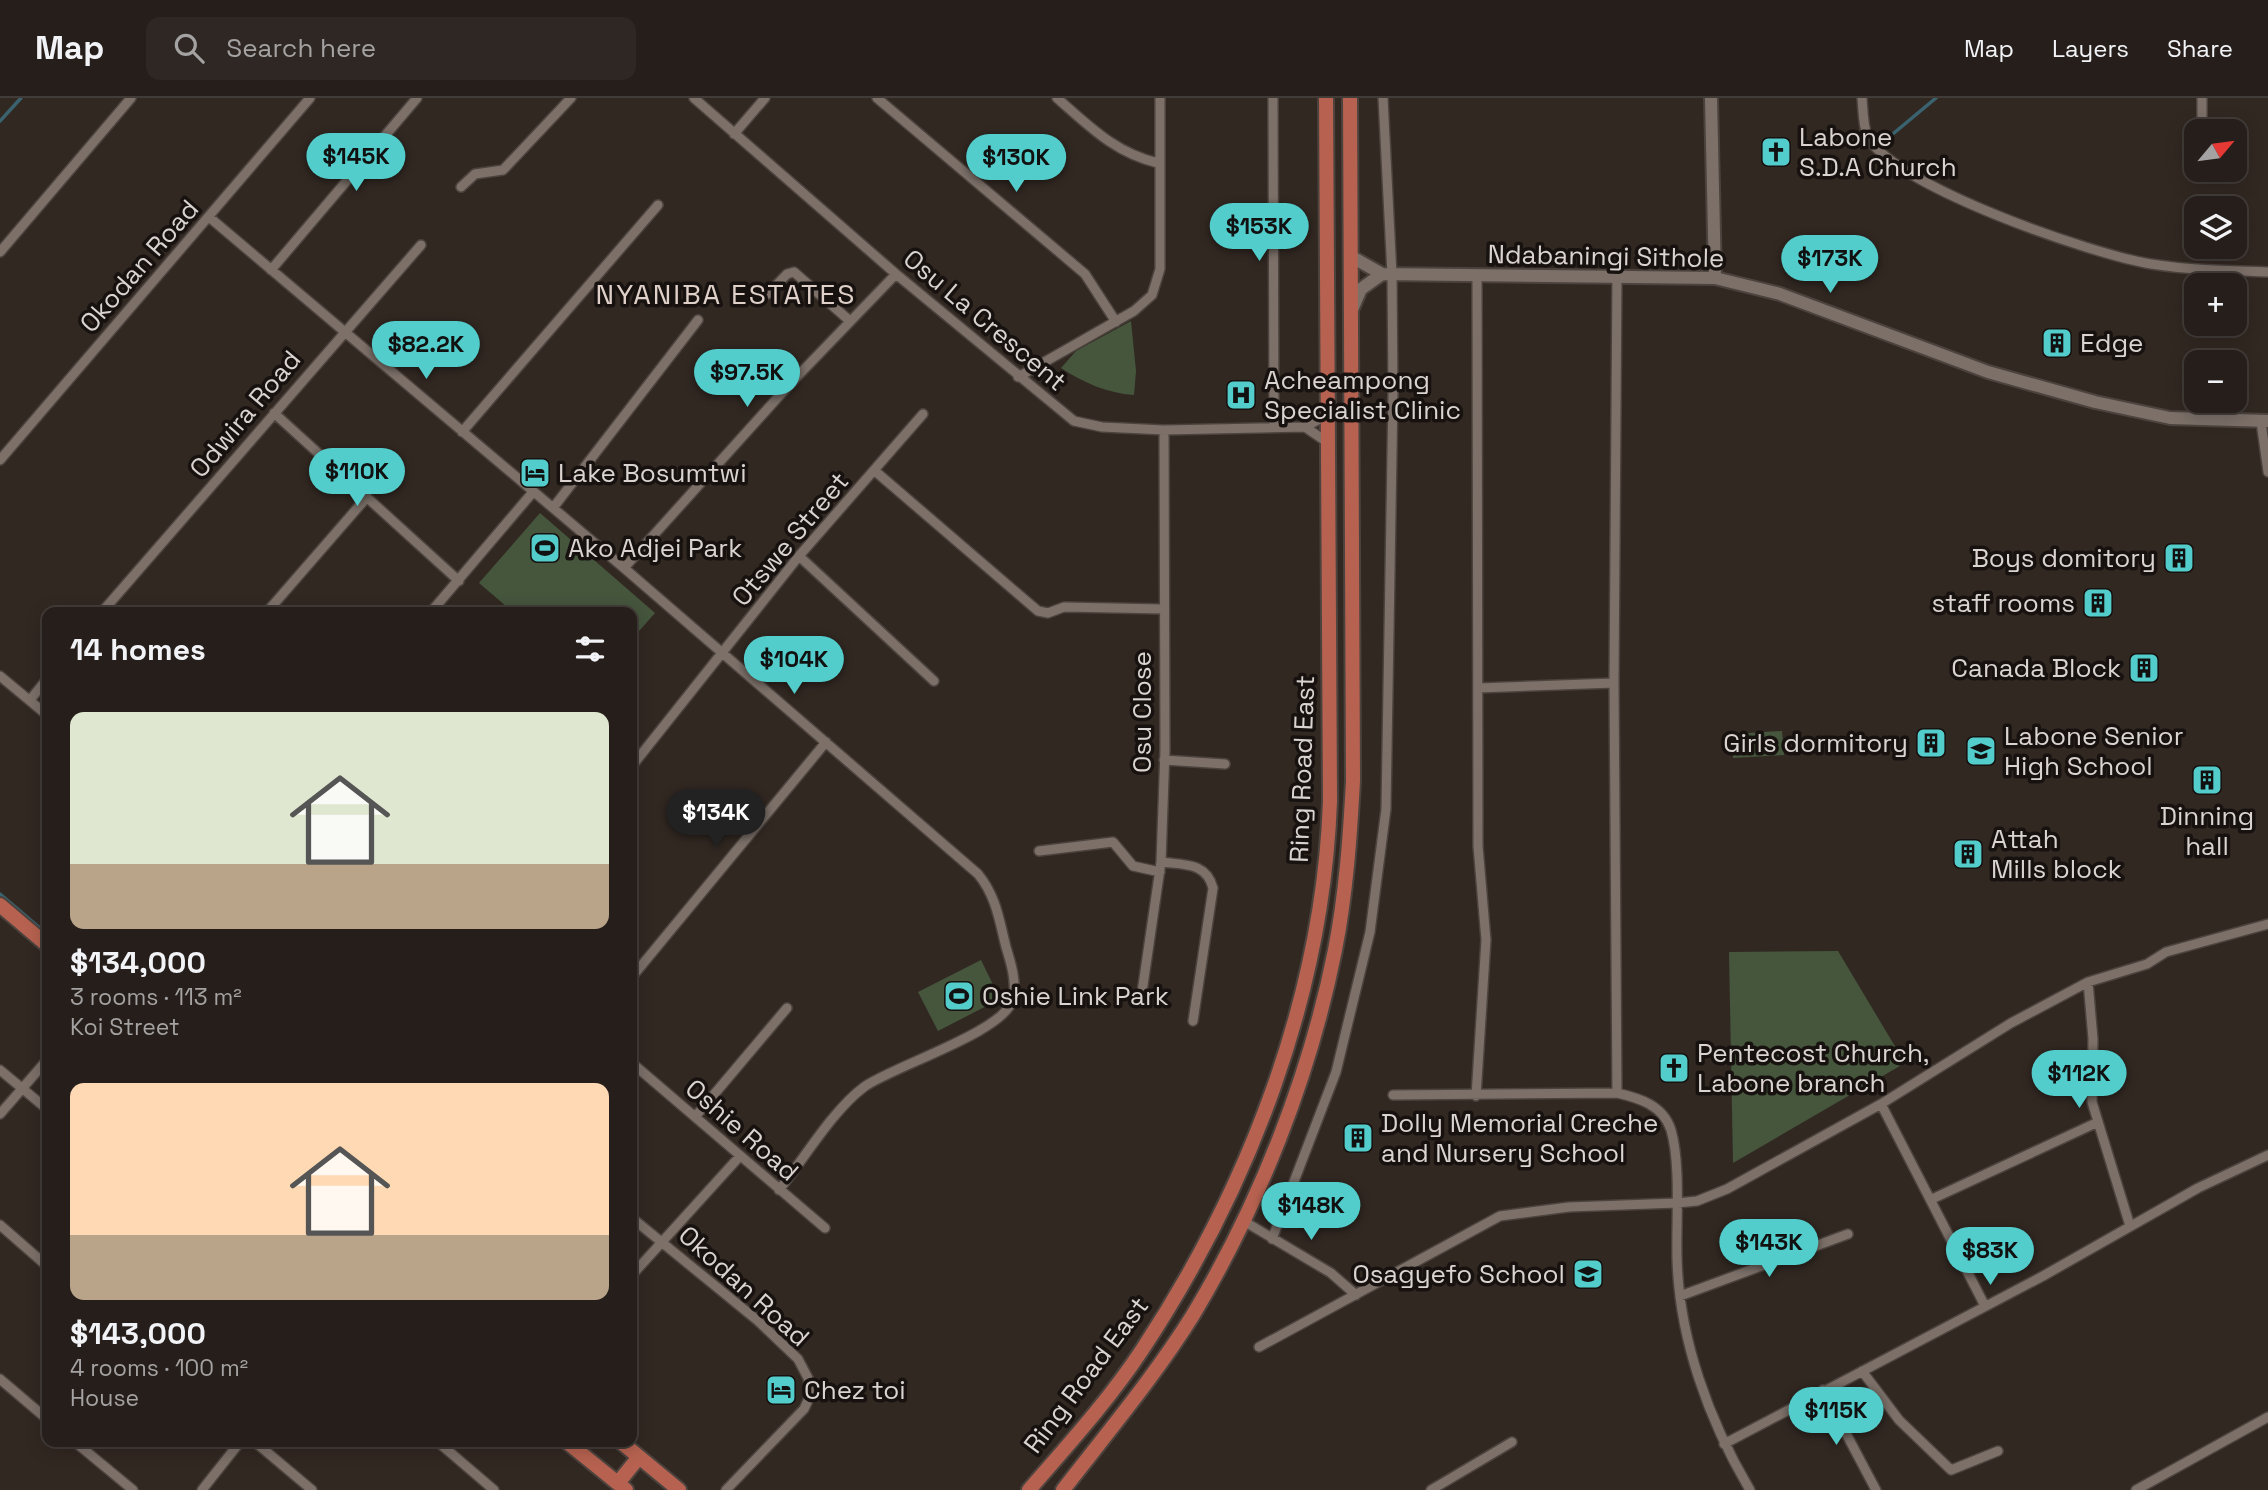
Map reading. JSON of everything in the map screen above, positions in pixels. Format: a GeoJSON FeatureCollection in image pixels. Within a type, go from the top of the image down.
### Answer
{"type":"FeatureCollection","features":[{"type":"Feature","properties":{"kind":"main road","name":"Ring Road East"},"geometry":{"type":"LineString","coordinates":[[1029,1490],[1111,1392],[1181,1286],[1250,1152],[1287,1041],[1311,946],[1329,830],[1326,98]]}},
{"type":"Feature","properties":{"kind":"main road","name":"Ring Road East"},"geometry":{"type":"LineString","coordinates":[[1063,1490],[1192,1316],[1223,1262],[1275,1146],[1309,1046],[1335,948],[1349,849],[1353,768],[1350,98]]}},
{"type":"Feature","properties":{"kind":"main road"},"geometry":{"type":"LineString","coordinates":[[0,905],[42,942]]}},
{"type":"Feature","properties":{"kind":"main road"},"geometry":{"type":"LineString","coordinates":[[1287,1041],[1299,1041],[1309,1046]]}},
{"type":"Feature","properties":{"kind":"main road"},"geometry":{"type":"LineString","coordinates":[[573,1447],[622,1486],[639,1457]]}},
{"type":"Feature","properties":{"kind":"main road"},"geometry":{"type":"LineString","coordinates":[[627,1447],[679,1490]]}},
{"type":"Feature","properties":{"kind":"street"},"geometry":{"type":"LineString","coordinates":[[0,252],[131,98]]}},
{"type":"Feature","properties":{"kind":"street","name":"Okodan Road"},"geometry":{"type":"LineString","coordinates":[[0,460],[310,98]]}},
{"type":"Feature","properties":{"kind":"street"},"geometry":{"type":"LineString","coordinates":[[271,270],[417,98]]}},
{"type":"Feature","properties":{"kind":"street"},"geometry":{"type":"LineString","coordinates":[[461,187],[475,174],[503,170],[571,98]]}},
{"type":"Feature","properties":{"kind":"street","name":"Osu La Crescent"},"geometry":{"type":"LineString","coordinates":[[694,98],[896,274],[1074,421],[1102,428],[1164,430],[1305,427],[1327,415]]}},
{"type":"Feature","properties":{"kind":"street"},"geometry":{"type":"LineString","coordinates":[[734,134],[765,98]]}},
{"type":"Feature","properties":{"kind":"street"},"geometry":{"type":"LineString","coordinates":[[877,98],[1085,274],[1116,322]]}},
{"type":"Feature","properties":{"kind":"street"},"geometry":{"type":"LineString","coordinates":[[1057,98],[1110,144],[1136,158],[1158,163]]}},
{"type":"Feature","properties":{"kind":"street"},"geometry":{"type":"LineString","coordinates":[[1018,377],[1134,311],[1152,295],[1160,269],[1160,98]]}},
{"type":"Feature","properties":{"kind":"street"},"geometry":{"type":"LineString","coordinates":[[1273,98],[1274,427]]}},
{"type":"Feature","properties":{"kind":"street"},"geometry":{"type":"LineString","coordinates":[[1272,1239],[1336,1072],[1370,932],[1386,809],[1393,393],[1382,98]]}},
{"type":"Feature","properties":{"kind":"street"},"geometry":{"type":"LineString","coordinates":[[1711,98],[1715,278]]}},
{"type":"Feature","properties":{"kind":"street"},"geometry":{"type":"LineString","coordinates":[[1862,98],[1867,135],[1876,145],[1921,182],[1985,210],[2094,250],[2149,264],[2268,272]]}},
{"type":"Feature","properties":{"kind":"street"},"geometry":{"type":"LineString","coordinates":[[2202,98],[2202,119]]}},
{"type":"Feature","properties":{"kind":"street"},"geometry":{"type":"LineString","coordinates":[[462,432],[658,205]]}},
{"type":"Feature","properties":{"kind":"street"},"geometry":{"type":"LineString","coordinates":[[208,217],[826,742],[978,874],[996,901],[1013,978],[1013,1001],[1001,1017],[865,1087],[847,1103],[779,1190]]}},
{"type":"Feature","properties":{"kind":"street","name":"Odwira Road"},"geometry":{"type":"LineString","coordinates":[[107,607],[421,244]]}},
{"type":"Feature","properties":{"kind":"street","name":"Ndabaningi Sithole"},"geometry":{"type":"LineString","coordinates":[[1352,257],[1387,275],[1617,275],[1715,278],[1780,293],[1988,372],[2095,402],[2170,418],[2264,421]]}},
{"type":"Feature","properties":{"kind":"street"},"geometry":{"type":"LineString","coordinates":[[768,294],[787,274],[794,272],[850,321]]}},
{"type":"Feature","properties":{"kind":"street"},"geometry":{"type":"LineString","coordinates":[[624,568],[896,274]]}},
{"type":"Feature","properties":{"kind":"street"},"geometry":{"type":"LineString","coordinates":[[1352,310],[1361,289],[1387,275]]}},
{"type":"Feature","properties":{"kind":"street"},"geometry":{"type":"LineString","coordinates":[[1617,275],[1614,683],[1617,1093]]}},
{"type":"Feature","properties":{"kind":"street"},"geometry":{"type":"LineString","coordinates":[[1476,1097],[1486,940],[1478,846],[1478,276]]}},
{"type":"Feature","properties":{"kind":"street"},"geometry":{"type":"LineString","coordinates":[[553,508],[698,320]]}},
{"type":"Feature","properties":{"kind":"street"},"geometry":{"type":"LineString","coordinates":[[274,413],[459,581]]}},
{"type":"Feature","properties":{"kind":"street","name":"Otswe Street"},"geometry":{"type":"LineString","coordinates":[[637,760],[799,556],[876,471],[922,414]]}},
{"type":"Feature","properties":{"kind":"street"},"geometry":{"type":"LineString","coordinates":[[2264,421],[2268,472]]}},
{"type":"Feature","properties":{"kind":"street"},"geometry":{"type":"LineString","coordinates":[[1305,427],[1328,442]]}},
{"type":"Feature","properties":{"kind":"street","name":"Osu Close"},"geometry":{"type":"LineString","coordinates":[[1142,992],[1161,867],[1164,760],[1164,430]]}},
{"type":"Feature","properties":{"kind":"street","name":"Otswe Street"},"geometry":{"type":"LineString","coordinates":[[876,471],[1038,611],[1048,613],[1064,607],[1163,609]]}},
{"type":"Feature","properties":{"kind":"street"},"geometry":{"type":"LineString","coordinates":[[436,607],[533,492]]}},
{"type":"Feature","properties":{"kind":"street"},"geometry":{"type":"LineString","coordinates":[[271,607],[367,497]]}},
{"type":"Feature","properties":{"kind":"street"},"geometry":{"type":"LineString","coordinates":[[799,556],[934,681]]}},
{"type":"Feature","properties":{"kind":"street"},"geometry":{"type":"LineString","coordinates":[[0,676],[42,711]]}},
{"type":"Feature","properties":{"kind":"street"},"geometry":{"type":"LineString","coordinates":[[1478,688],[1614,683]]}},
{"type":"Feature","properties":{"kind":"street"},"geometry":{"type":"LineString","coordinates":[[30,700],[42,685]]}},
{"type":"Feature","properties":{"kind":"street"},"geometry":{"type":"LineString","coordinates":[[637,971],[826,742]]}},
{"type":"Feature","properties":{"kind":"street"},"geometry":{"type":"LineString","coordinates":[[1164,760],[1225,764]]}},
{"type":"Feature","properties":{"kind":"street"},"geometry":{"type":"LineString","coordinates":[[1039,851],[1113,842],[1133,866],[1198,867],[1206,871],[1213,888],[1193,1021]]}},
{"type":"Feature","properties":{"kind":"street"},"geometry":{"type":"LineString","coordinates":[[1259,1347],[1500,1216],[1569,1207],[1697,1201],[1727,1189],[1881,1104],[2011,1023],[2088,982],[2147,964],[2166,952],[2268,924]]}},
{"type":"Feature","properties":{"kind":"street"},"geometry":{"type":"LineString","coordinates":[[2088,982],[2093,1039],[2092,1102],[2130,1226]]}},
{"type":"Feature","properties":{"kind":"street"},"geometry":{"type":"LineString","coordinates":[[695,1117],[787,1008]]}},
{"type":"Feature","properties":{"kind":"street"},"geometry":{"type":"LineString","coordinates":[[0,1114],[42,1066]]}},
{"type":"Feature","properties":{"kind":"street","name":"Oshie Road"},"geometry":{"type":"LineString","coordinates":[[637,1067],[825,1228]]}},
{"type":"Feature","properties":{"kind":"street"},"geometry":{"type":"LineString","coordinates":[[0,1070],[42,1105]]}},
{"type":"Feature","properties":{"kind":"street"},"geometry":{"type":"LineString","coordinates":[[1393,1095],[1476,1097],[1617,1093],[1649,1103],[1660,1112],[1671,1130],[1680,1296],[1705,1397],[1724,1444],[1750,1490]]}},
{"type":"Feature","properties":{"kind":"street"},"geometry":{"type":"LineString","coordinates":[[1881,1104],[1985,1306]]}},
{"type":"Feature","properties":{"kind":"street"},"geometry":{"type":"LineString","coordinates":[[1932,1199],[2098,1122]]}},
{"type":"Feature","properties":{"kind":"street"},"geometry":{"type":"LineString","coordinates":[[1724,1444],[2268,1154]]}},
{"type":"Feature","properties":{"kind":"street"},"geometry":{"type":"LineString","coordinates":[[637,1270],[740,1156]]}},
{"type":"Feature","properties":{"kind":"street"},"geometry":{"type":"LineString","coordinates":[[1241,1220],[1331,1272],[1356,1295]]}},
{"type":"Feature","properties":{"kind":"street","name":"Okodan Road"},"geometry":{"type":"LineString","coordinates":[[637,1222],[798,1359],[808,1378],[810,1396],[804,1409],[726,1490]]}},
{"type":"Feature","properties":{"kind":"street"},"geometry":{"type":"LineString","coordinates":[[0,1225],[42,1262]]}},
{"type":"Feature","properties":{"kind":"street"},"geometry":{"type":"LineString","coordinates":[[1680,1296],[1848,1234]]}},
{"type":"Feature","properties":{"kind":"street"},"geometry":{"type":"LineString","coordinates":[[1862,1371],[1891,1411],[1951,1470],[1998,1451]]}},
{"type":"Feature","properties":{"kind":"street"},"geometry":{"type":"LineString","coordinates":[[0,1379],[42,1415]]}},
{"type":"Feature","properties":{"kind":"street"},"geometry":{"type":"LineString","coordinates":[[1823,1391],[1876,1490]]}},
{"type":"Feature","properties":{"kind":"street"},"geometry":{"type":"LineString","coordinates":[[2136,1490],[2268,1417]]}},
{"type":"Feature","properties":{"kind":"street"},"geometry":{"type":"LineString","coordinates":[[1431,1490],[1512,1442]]}},
{"type":"Feature","properties":{"kind":"street"},"geometry":{"type":"LineString","coordinates":[[81,1447],[133,1490]]}},
{"type":"Feature","properties":{"kind":"street"},"geometry":{"type":"LineString","coordinates":[[202,1490],[236,1447]]}},
{"type":"Feature","properties":{"kind":"street"},"geometry":{"type":"LineString","coordinates":[[261,1447],[312,1490]]}},
{"type":"Feature","properties":{"kind":"street"},"geometry":{"type":"LineString","coordinates":[[444,1447],[494,1490]]}},
{"type":"Feature","properties":{"kind":"green space"},"geometry":{"type":"Polygon","coordinates":[[[1131,321],[1136,371],[1134,395],[1096,386],[1061,368],[1076,351],[1131,321]]]}},
{"type":"Feature","properties":{"kind":"green space","name":"Ako Adjei Park"},"geometry":{"type":"Polygon","coordinates":[[[540,513],[655,613],[637,633],[637,607],[507,607],[479,583],[540,513]]]}},
{"type":"Feature","properties":{"kind":"green space"},"geometry":{"type":"Polygon","coordinates":[[[1782,731],[1784,755],[1733,758],[1732,734],[1782,731]]]}},
{"type":"Feature","properties":{"kind":"green space"},"geometry":{"type":"Polygon","coordinates":[[[1838,951],[1905,1063],[1733,1163],[1729,952],[1838,951]]]}},
{"type":"Feature","properties":{"kind":"green space","name":"Oshie Link Park"},"geometry":{"type":"Polygon","coordinates":[[[981,960],[1000,999],[938,1031],[918,992],[981,960]]]}},
{"type":"Feature","properties":{"kind":"waterway"},"geometry":{"type":"LineString","coordinates":[[0,121],[21,98]]}},
{"type":"Feature","properties":{"kind":"waterway"},"geometry":{"type":"LineString","coordinates":[[1882,143],[1936,98]]}},
{"type":"Feature","properties":{"kind":"waterway"},"geometry":{"type":"LineString","coordinates":[[0,894],[42,930]]}},
{"type":"Feature","properties":{"kind":"place","name":"Labone S.D.A Church"},"geometry":{"type":"Point","coordinates":[1776,152]}},
{"type":"Feature","properties":{"kind":"place","name":"Edge"},"geometry":{"type":"Point","coordinates":[2057,343]}},
{"type":"Feature","properties":{"kind":"place","name":"Acheampong Specialist Clinic"},"geometry":{"type":"Point","coordinates":[1241,395]}},
{"type":"Feature","properties":{"kind":"place","name":"Lake Bosumtwi"},"geometry":{"type":"Point","coordinates":[535,473]}},
{"type":"Feature","properties":{"kind":"place","name":"Ako Adjei Park"},"geometry":{"type":"Point","coordinates":[545,548]}},
{"type":"Feature","properties":{"kind":"place","name":"Boys domitory"},"geometry":{"type":"Point","coordinates":[2179,558]}},
{"type":"Feature","properties":{"kind":"place","name":"staff rooms"},"geometry":{"type":"Point","coordinates":[2098,603]}},
{"type":"Feature","properties":{"kind":"place","name":"Canada Block"},"geometry":{"type":"Point","coordinates":[2144,668]}},
{"type":"Feature","properties":{"kind":"place","name":"Girls dormitory"},"geometry":{"type":"Point","coordinates":[1931,743]}},
{"type":"Feature","properties":{"kind":"place","name":"Labone Senior High School"},"geometry":{"type":"Point","coordinates":[1981,751]}},
{"type":"Feature","properties":{"kind":"place","name":"Dinning hall"},"geometry":{"type":"Point","coordinates":[2207,780]}},
{"type":"Feature","properties":{"kind":"place","name":"Attah Mills block"},"geometry":{"type":"Point","coordinates":[1968,854]}},
{"type":"Feature","properties":{"kind":"place","name":"Oshie Link Park"},"geometry":{"type":"Point","coordinates":[959,996]}},
{"type":"Feature","properties":{"kind":"place","name":"Pentecost Church, Labone branch"},"geometry":{"type":"Point","coordinates":[1674,1068]}},
{"type":"Feature","properties":{"kind":"place","name":"Dolly Memorial Creche and Nursery School"},"geometry":{"type":"Point","coordinates":[1358,1138]}},
{"type":"Feature","properties":{"kind":"place","name":"Osagyefo School"},"geometry":{"type":"Point","coordinates":[1588,1274]}},
{"type":"Feature","properties":{"kind":"place","name":"Chez toi"},"geometry":{"type":"Point","coordinates":[781,1390]}},
{"type":"Feature","properties":{"kind":"district","name":"NYANIBA ESTATES"},"geometry":{"type":"Point","coordinates":[726,294]}}]}
